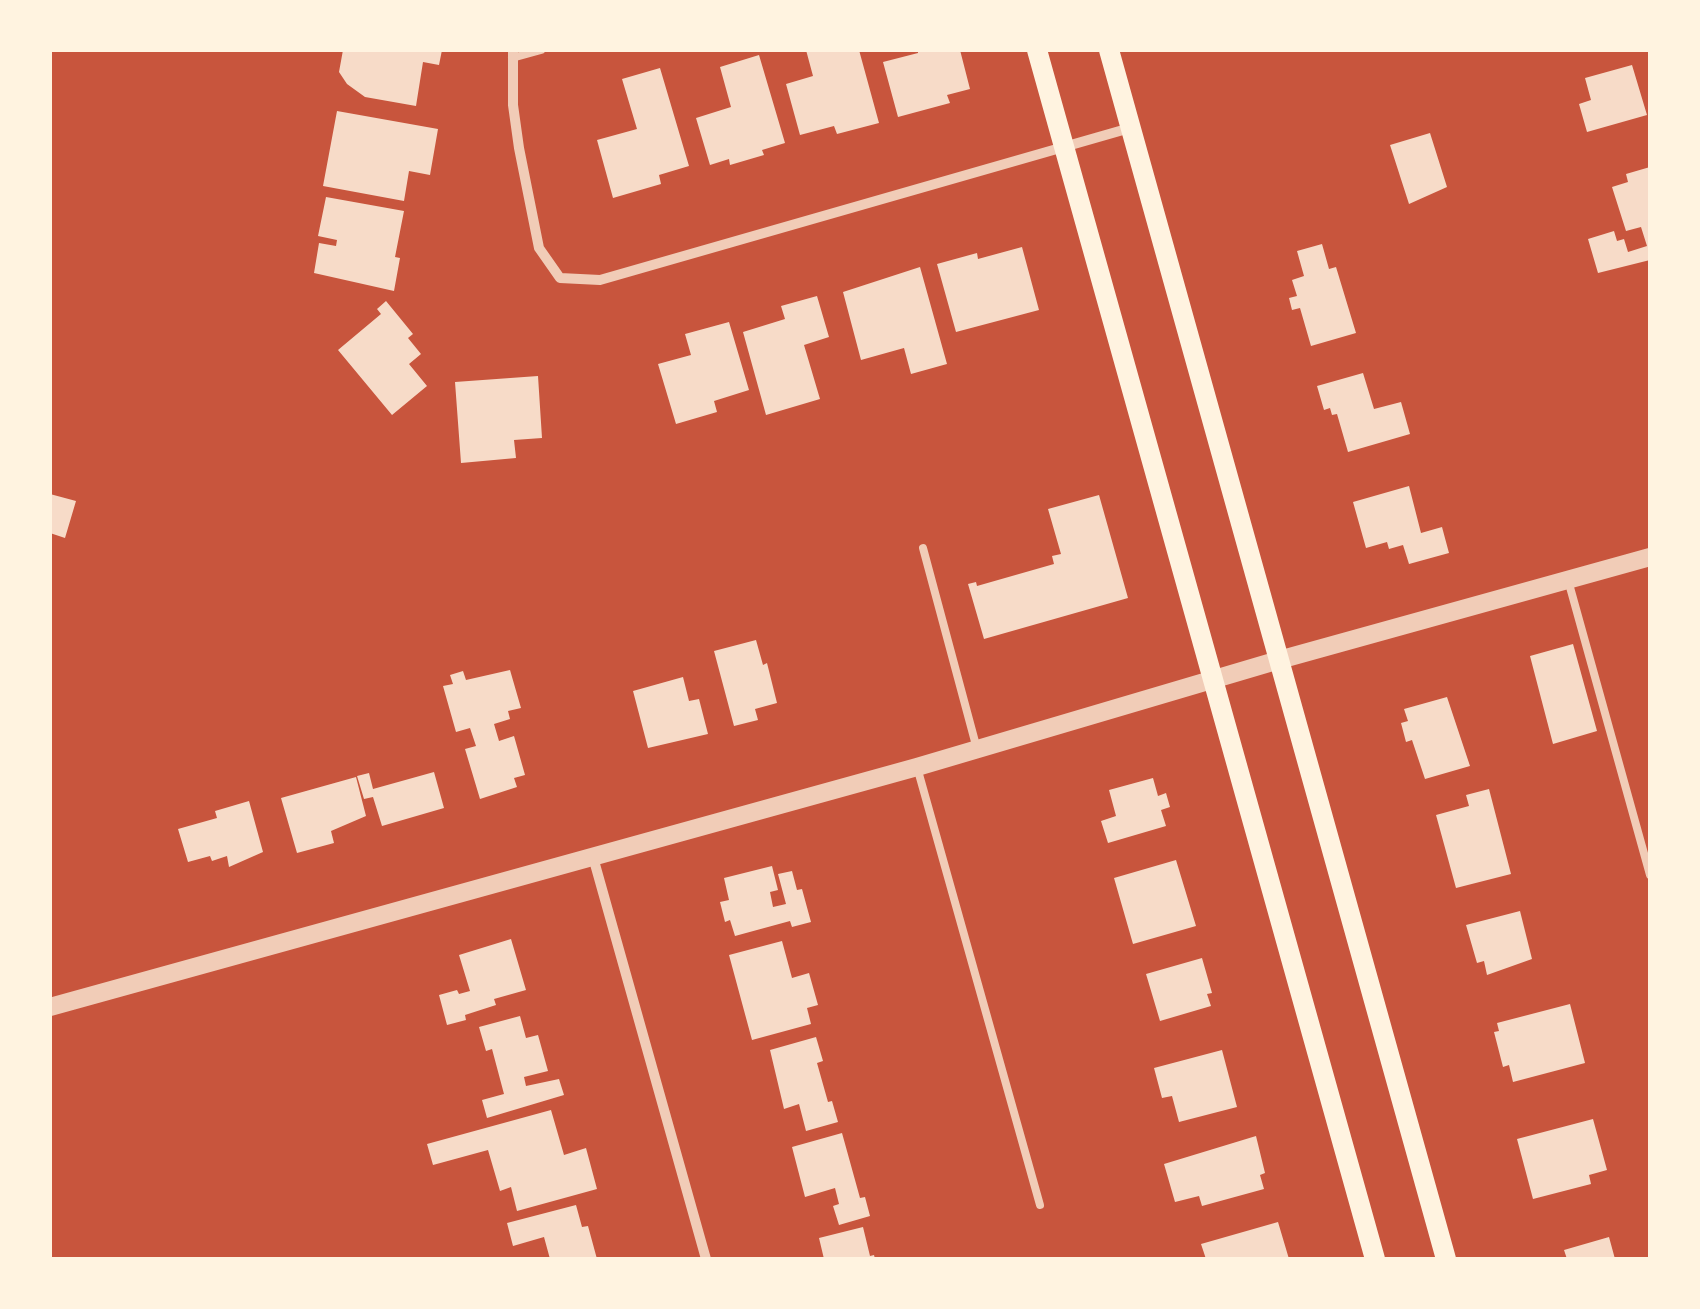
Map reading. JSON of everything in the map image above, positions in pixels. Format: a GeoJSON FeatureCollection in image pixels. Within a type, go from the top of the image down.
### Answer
{"type":"FeatureCollection","features":[{"type":"Feature","properties":{"kind":"main road"},"geometry":{"type":"LineString","coordinates":[[1038,50],[1376,1259]]}},
{"type":"Feature","properties":{"kind":"main road"},"geometry":{"type":"LineString","coordinates":[[1109,50],[1446,1259]]}},
{"type":"Feature","properties":{"kind":"street"},"geometry":{"type":"LineString","coordinates":[[512,54],[513,105],[539,248],[560,278],[600,280],[1130,128]]}},
{"type":"Feature","properties":{"kind":"street"},"geometry":{"type":"LineString","coordinates":[[50,1007],[917,767],[1650,556]]}},
{"type":"Feature","properties":{"kind":"street"},"geometry":{"type":"LineString","coordinates":[[592,857],[706,1259]]}},
{"type":"Feature","properties":{"kind":"lane"},"geometry":{"type":"LineString","coordinates":[[512,54],[541,50]]}},
{"type":"Feature","properties":{"kind":"lane"},"geometry":{"type":"LineString","coordinates":[[923,548],[977,750]]}},
{"type":"Feature","properties":{"kind":"lane"},"geometry":{"type":"LineString","coordinates":[[1568,580],[1650,875]]}},
{"type":"Feature","properties":{"kind":"lane"},"geometry":{"type":"LineString","coordinates":[[917,767],[1040,1204]]}},
{"type":"Feature","properties":{"kind":"building"},"geometry":{"type":"Polygon","coordinates":[[[343,50],[442,50],[439,65],[423,62],[416,106],[365,97],[347,84],[339,72],[343,50]]]}},
{"type":"Feature","properties":{"kind":"building"},"geometry":{"type":"Polygon","coordinates":[[[806,50],[859,50],[879,123],[837,134],[834,126],[800,135],[786,84],[813,76],[806,50]]]}},
{"type":"Feature","properties":{"kind":"building"},"geometry":{"type":"Polygon","coordinates":[[[918,50],[960,50],[970,89],[947,95],[950,103],[898,117],[883,62],[918,50]]]}},
{"type":"Feature","properties":{"kind":"building"},"geometry":{"type":"Polygon","coordinates":[[[759,55],[785,143],[762,150],[764,155],[730,165],[729,159],[710,165],[696,118],[731,107],[720,67],[759,55]]]}},
{"type":"Feature","properties":{"kind":"building"},"geometry":{"type":"Polygon","coordinates":[[[1632,65],[1647,115],[1587,132],[1579,104],[1591,100],[1585,78],[1632,65]]]}},
{"type":"Feature","properties":{"kind":"building"},"geometry":{"type":"Polygon","coordinates":[[[660,68],[689,166],[659,175],[661,184],[613,198],[597,140],[637,129],[622,79],[660,68]]]}},
{"type":"Feature","properties":{"kind":"building"},"geometry":{"type":"Polygon","coordinates":[[[337,111],[438,129],[430,175],[409,171],[404,201],[323,186],[337,111]]]}},
{"type":"Feature","properties":{"kind":"building"},"geometry":{"type":"Polygon","coordinates":[[[1430,133],[1447,187],[1409,204],[1390,145],[1430,133]]]}},
{"type":"Feature","properties":{"kind":"building"},"geometry":{"type":"Polygon","coordinates":[[[1650,167],[1650,260],[1598,273],[1588,239],[1614,231],[1617,241],[1624,239],[1628,252],[1647,246],[1641,227],[1626,231],[1612,187],[1628,182],[1626,174],[1650,167]]]}},
{"type":"Feature","properties":{"kind":"building"},"geometry":{"type":"Polygon","coordinates":[[[326,197],[404,211],[395,257],[400,258],[394,291],[314,273],[319,243],[336,246],[337,240],[318,236],[326,197]]]}},
{"type":"Feature","properties":{"kind":"building"},"geometry":{"type":"Polygon","coordinates":[[[1322,244],[1329,269],[1336,267],[1356,333],[1311,346],[1300,308],[1292,310],[1289,298],[1297,296],[1292,280],[1304,276],[1297,251],[1322,244]]]}},
{"type":"Feature","properties":{"kind":"building"},"geometry":{"type":"Polygon","coordinates":[[[1022,247],[1039,310],[956,332],[937,264],[977,253],[978,259],[1022,247]]]}},
{"type":"Feature","properties":{"kind":"building"},"geometry":{"type":"Polygon","coordinates":[[[920,267],[947,364],[911,374],[904,348],[861,360],[843,292],[920,267]]]}},
{"type":"Feature","properties":{"kind":"building"},"geometry":{"type":"Polygon","coordinates":[[[817,296],[829,337],[804,345],[820,399],[766,415],[743,332],[785,319],[781,306],[817,296]]]}},
{"type":"Feature","properties":{"kind":"building"},"geometry":{"type":"Polygon","coordinates":[[[386,301],[413,334],[408,338],[421,354],[409,364],[427,386],[392,415],[338,350],[381,314],[377,309],[386,301]]]}},
{"type":"Feature","properties":{"kind":"building"},"geometry":{"type":"Polygon","coordinates":[[[729,322],[749,390],[714,401],[717,412],[676,424],[658,364],[691,355],[685,334],[729,322]]]}},
{"type":"Feature","properties":{"kind":"building"},"geometry":{"type":"Polygon","coordinates":[[[1363,373],[1374,409],[1401,402],[1410,434],[1348,452],[1337,414],[1332,415],[1330,408],[1324,410],[1317,386],[1363,373]]]}},
{"type":"Feature","properties":{"kind":"building"},"geometry":{"type":"Polygon","coordinates":[[[538,376],[542,438],[514,440],[516,458],[461,463],[455,382],[538,376]]]}},
{"type":"Feature","properties":{"kind":"building"},"geometry":{"type":"Polygon","coordinates":[[[1409,486],[1421,533],[1442,527],[1449,553],[1409,564],[1403,545],[1389,549],[1387,542],[1366,548],[1353,502],[1409,486]]]}},
{"type":"Feature","properties":{"kind":"building"},"geometry":{"type":"Polygon","coordinates":[[[50,494],[76,501],[65,538],[50,533],[50,494]]]}},
{"type":"Feature","properties":{"kind":"building"},"geometry":{"type":"Polygon","coordinates":[[[1099,495],[1128,598],[984,639],[968,584],[976,582],[977,586],[1054,564],[1052,556],[1061,554],[1048,509],[1099,495]]]}},
{"type":"Feature","properties":{"kind":"building"},"geometry":{"type":"Polygon","coordinates":[[[756,640],[763,665],[767,663],[777,703],[755,709],[758,720],[734,726],[714,651],[756,640]]]}},
{"type":"Feature","properties":{"kind":"building"},"geometry":{"type":"Polygon","coordinates":[[[1573,644],[1597,731],[1553,744],[1530,656],[1573,644]]]}},
{"type":"Feature","properties":{"kind":"building"},"geometry":{"type":"Polygon","coordinates":[[[510,670],[521,708],[508,711],[510,719],[494,724],[499,741],[514,736],[525,775],[514,778],[517,787],[480,799],[465,749],[476,746],[470,728],[456,732],[443,686],[453,684],[450,675],[463,671],[466,680],[510,670]]]}},
{"type":"Feature","properties":{"kind":"building"},"geometry":{"type":"Polygon","coordinates":[[[683,677],[689,701],[699,699],[708,734],[648,748],[633,691],[683,677]]]}},
{"type":"Feature","properties":{"kind":"building"},"geometry":{"type":"Polygon","coordinates":[[[1447,697],[1470,766],[1425,779],[1412,740],[1406,742],[1401,723],[1408,721],[1404,709],[1447,697]]]}},
{"type":"Feature","properties":{"kind":"building"},"geometry":{"type":"Polygon","coordinates":[[[434,772],[444,808],[382,826],[373,797],[364,799],[357,776],[369,773],[373,789],[434,772]]]}},
{"type":"Feature","properties":{"kind":"building"},"geometry":{"type":"Polygon","coordinates":[[[356,777],[366,816],[331,831],[334,843],[297,853],[281,798],[356,777]]]}},
{"type":"Feature","properties":{"kind":"building"},"geometry":{"type":"Polygon","coordinates":[[[1153,778],[1158,796],[1166,793],[1170,807],[1161,810],[1166,826],[1108,843],[1101,821],[1116,816],[1109,790],[1153,778]]]}},
{"type":"Feature","properties":{"kind":"building"},"geometry":{"type":"Polygon","coordinates":[[[1489,789],[1511,874],[1456,888],[1436,815],[1469,806],[1466,795],[1489,789]]]}},
{"type":"Feature","properties":{"kind":"building"},"geometry":{"type":"Polygon","coordinates":[[[249,801],[263,852],[229,867],[227,856],[188,862],[178,829],[217,818],[215,811],[249,801]]]}},
{"type":"Feature","properties":{"kind":"building"},"geometry":{"type":"Polygon","coordinates":[[[1176,860],[1196,926],[1133,944],[1114,878],[1176,860]]]}},
{"type":"Feature","properties":{"kind":"building"},"geometry":{"type":"Polygon","coordinates":[[[772,866],[778,890],[770,892],[773,907],[786,904],[778,874],[792,871],[797,890],[802,889],[811,922],[792,927],[790,921],[735,936],[730,920],[725,922],[720,902],[729,900],[724,878],[772,866]]]}},
{"type":"Feature","properties":{"kind":"building"},"geometry":{"type":"Polygon","coordinates":[[[1520,911],[1532,959],[1487,975],[1484,961],[1477,963],[1466,925],[1520,911]]]}},
{"type":"Feature","properties":{"kind":"building"},"geometry":{"type":"Polygon","coordinates":[[[511,939],[526,990],[494,999],[496,1005],[447,1025],[439,995],[470,991],[459,955],[511,939]]]}},
{"type":"Feature","properties":{"kind":"building"},"geometry":{"type":"Polygon","coordinates":[[[782,941],[792,978],[809,973],[818,1005],[807,1008],[811,1024],[752,1040],[729,955],[782,941]]]}},
{"type":"Feature","properties":{"kind":"building"},"geometry":{"type":"Polygon","coordinates":[[[1202,958],[1212,993],[1207,994],[1211,1006],[1160,1021],[1146,974],[1202,958]]]}},
{"type":"Feature","properties":{"kind":"building"},"geometry":{"type":"Polygon","coordinates":[[[1570,1004],[1585,1063],[1513,1082],[1509,1065],[1503,1067],[1494,1032],[1499,1031],[1497,1023],[1570,1004]]]}},
{"type":"Feature","properties":{"kind":"building"},"geometry":{"type":"Polygon","coordinates":[[[520,1016],[526,1038],[538,1035],[548,1071],[524,1077],[526,1086],[559,1079],[564,1095],[487,1118],[482,1100],[504,1094],[492,1049],[486,1051],[479,1027],[520,1016]]]}},
{"type":"Feature","properties":{"kind":"building"},"geometry":{"type":"Polygon","coordinates":[[[816,1037],[823,1061],[817,1063],[838,1122],[806,1131],[799,1104],[784,1109],[770,1050],[816,1037]]]}},
{"type":"Feature","properties":{"kind":"building"},"geometry":{"type":"Polygon","coordinates":[[[1222,1050],[1237,1107],[1179,1122],[1172,1096],[1162,1098],[1154,1068],[1222,1050]]]}},
{"type":"Feature","properties":{"kind":"building"},"geometry":{"type":"Polygon","coordinates":[[[551,1110],[564,1155],[586,1148],[597,1189],[517,1211],[511,1187],[500,1191],[488,1150],[433,1165],[427,1144],[551,1110]]]}},
{"type":"Feature","properties":{"kind":"building"},"geometry":{"type":"Polygon","coordinates":[[[1593,1119],[1607,1170],[1589,1175],[1591,1184],[1533,1199],[1517,1139],[1593,1119]]]}},
{"type":"Feature","properties":{"kind":"building"},"geometry":{"type":"Polygon","coordinates":[[[842,1133],[860,1198],[865,1197],[870,1216],[839,1225],[833,1206],[839,1204],[835,1188],[805,1197],[792,1147],[842,1133]]]}},
{"type":"Feature","properties":{"kind":"building"},"geometry":{"type":"Polygon","coordinates":[[[1256,1136],[1265,1173],[1260,1175],[1264,1189],[1202,1206],[1199,1196],[1175,1202],[1164,1164],[1256,1136]]]}},
{"type":"Feature","properties":{"kind":"building"},"geometry":{"type":"Polygon","coordinates":[[[576,1205],[582,1227],[588,1226],[597,1259],[550,1259],[544,1237],[513,1246],[507,1223],[576,1205]]]}},
{"type":"Feature","properties":{"kind":"building"},"geometry":{"type":"Polygon","coordinates":[[[1278,1222],[1289,1259],[1206,1259],[1201,1244],[1278,1222]]]}},
{"type":"Feature","properties":{"kind":"building"},"geometry":{"type":"Polygon","coordinates":[[[863,1227],[870,1256],[875,1259],[824,1259],[819,1238],[863,1227]]]}},
{"type":"Feature","properties":{"kind":"building"},"geometry":{"type":"Polygon","coordinates":[[[1609,1237],[1615,1259],[1567,1259],[1564,1250],[1609,1237]]]}}]}
